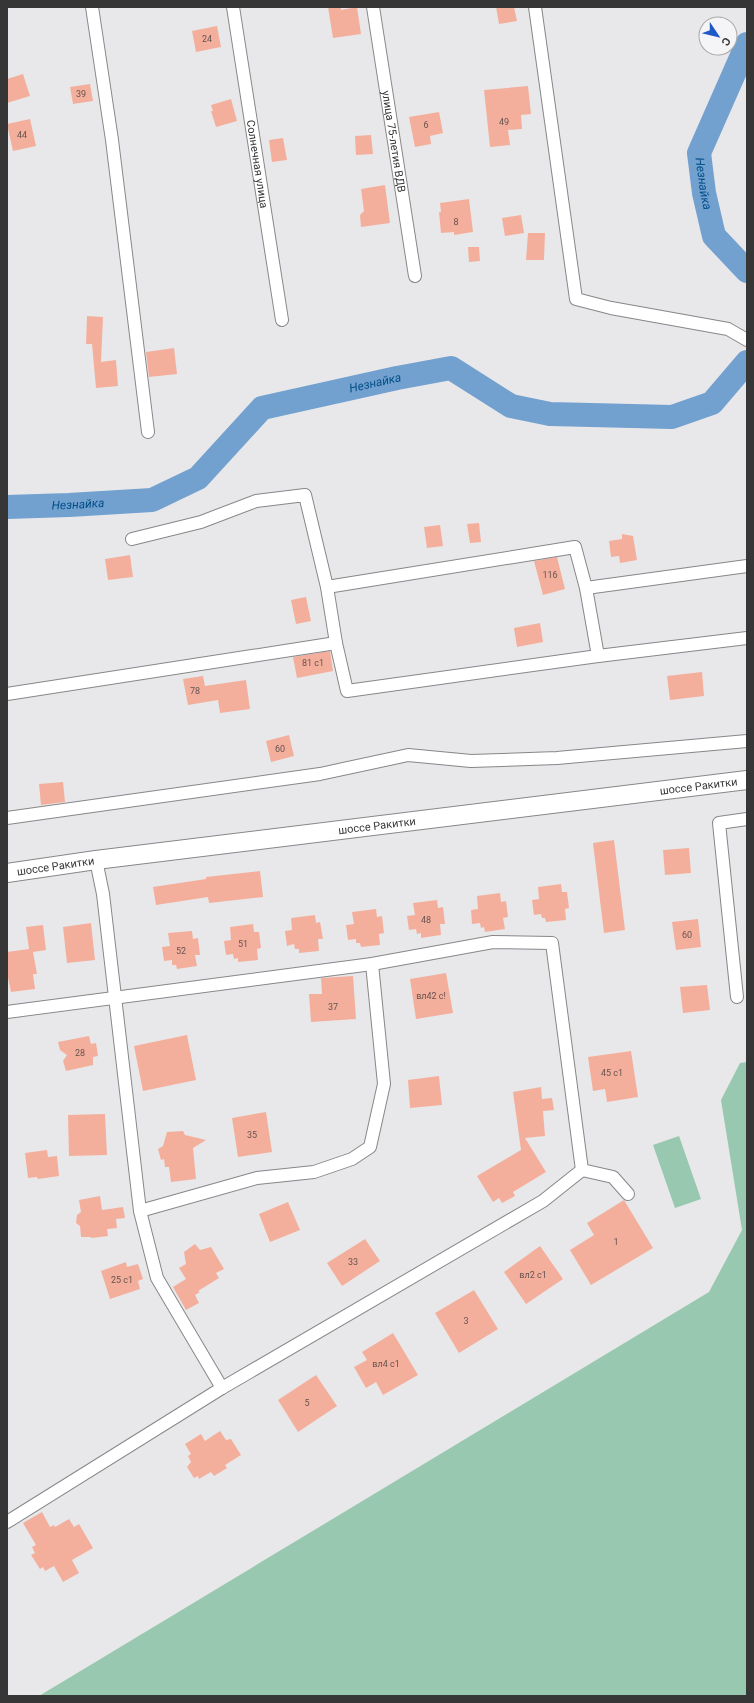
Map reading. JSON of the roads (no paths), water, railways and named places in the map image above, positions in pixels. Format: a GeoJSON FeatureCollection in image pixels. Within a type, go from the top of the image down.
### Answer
{"type":"FeatureCollection","features":[{"type":"Feature","properties":{"kind":"main road","name":"шоссе Ракитки"},"geometry":{"type":"LineString","coordinates":[[7,874],[96,860],[747,780]]}},
{"type":"Feature","properties":{"kind":"street"},"geometry":{"type":"LineString","coordinates":[[92,7],[112,140],[148,432]]}},
{"type":"Feature","properties":{"kind":"street","name":"Солнечная улица"},"geometry":{"type":"LineString","coordinates":[[233,7],[282,320]]}},
{"type":"Feature","properties":{"kind":"street","name":"улица 75-летия ВДВ"},"geometry":{"type":"LineString","coordinates":[[373,7],[415,276]]}},
{"type":"Feature","properties":{"kind":"street"},"geometry":{"type":"LineString","coordinates":[[535,7],[576,299],[611,308],[728,329],[747,340]]}},
{"type":"Feature","properties":{"kind":"street"},"geometry":{"type":"LineString","coordinates":[[132,539],[201,522],[256,501],[305,495],[327,587],[336,643],[347,691],[598,656],[747,638]]}},
{"type":"Feature","properties":{"kind":"street"},"geometry":{"type":"LineString","coordinates":[[327,587],[575,547],[586,588],[598,656]]}},
{"type":"Feature","properties":{"kind":"street"},"geometry":{"type":"LineString","coordinates":[[586,588],[747,566]]}},
{"type":"Feature","properties":{"kind":"street"},"geometry":{"type":"LineString","coordinates":[[7,694],[336,643]]}},
{"type":"Feature","properties":{"kind":"street"},"geometry":{"type":"LineString","coordinates":[[7,818],[320,774],[408,755],[471,761],[557,758],[747,741]]}},
{"type":"Feature","properties":{"kind":"street"},"geometry":{"type":"LineString","coordinates":[[737,997],[719,823],[747,819]]}},
{"type":"Feature","properties":{"kind":"street"},"geometry":{"type":"LineString","coordinates":[[96,860],[103,894],[114,999],[140,1211],[157,1278],[222,1388]]}},
{"type":"Feature","properties":{"kind":"street"},"geometry":{"type":"LineString","coordinates":[[7,1012],[372,964],[493,942],[552,944],[582,1170]]}},
{"type":"Feature","properties":{"kind":"street"},"geometry":{"type":"LineString","coordinates":[[140,1211],[257,1178],[314,1172],[352,1159],[370,1147],[384,1084],[372,964]]}},
{"type":"Feature","properties":{"kind":"street"},"geometry":{"type":"LineString","coordinates":[[582,1170],[613,1177],[628,1194]]}},
{"type":"Feature","properties":{"kind":"street"},"geometry":{"type":"LineString","coordinates":[[7,1522],[222,1388],[543,1201],[582,1170]]}},
{"type":"Feature","properties":{"kind":"waterway","name":"Незнайка"},"geometry":{"type":"LineString","coordinates":[[747,44],[699,153],[704,193],[714,236],[747,271]]}},
{"type":"Feature","properties":{"kind":"waterway","name":"Незнайка"},"geometry":{"type":"LineString","coordinates":[[7,507],[152,500],[198,478],[262,408],[397,378],[451,368],[511,406],[550,414],[672,417],[712,403],[747,362]]}}]}
